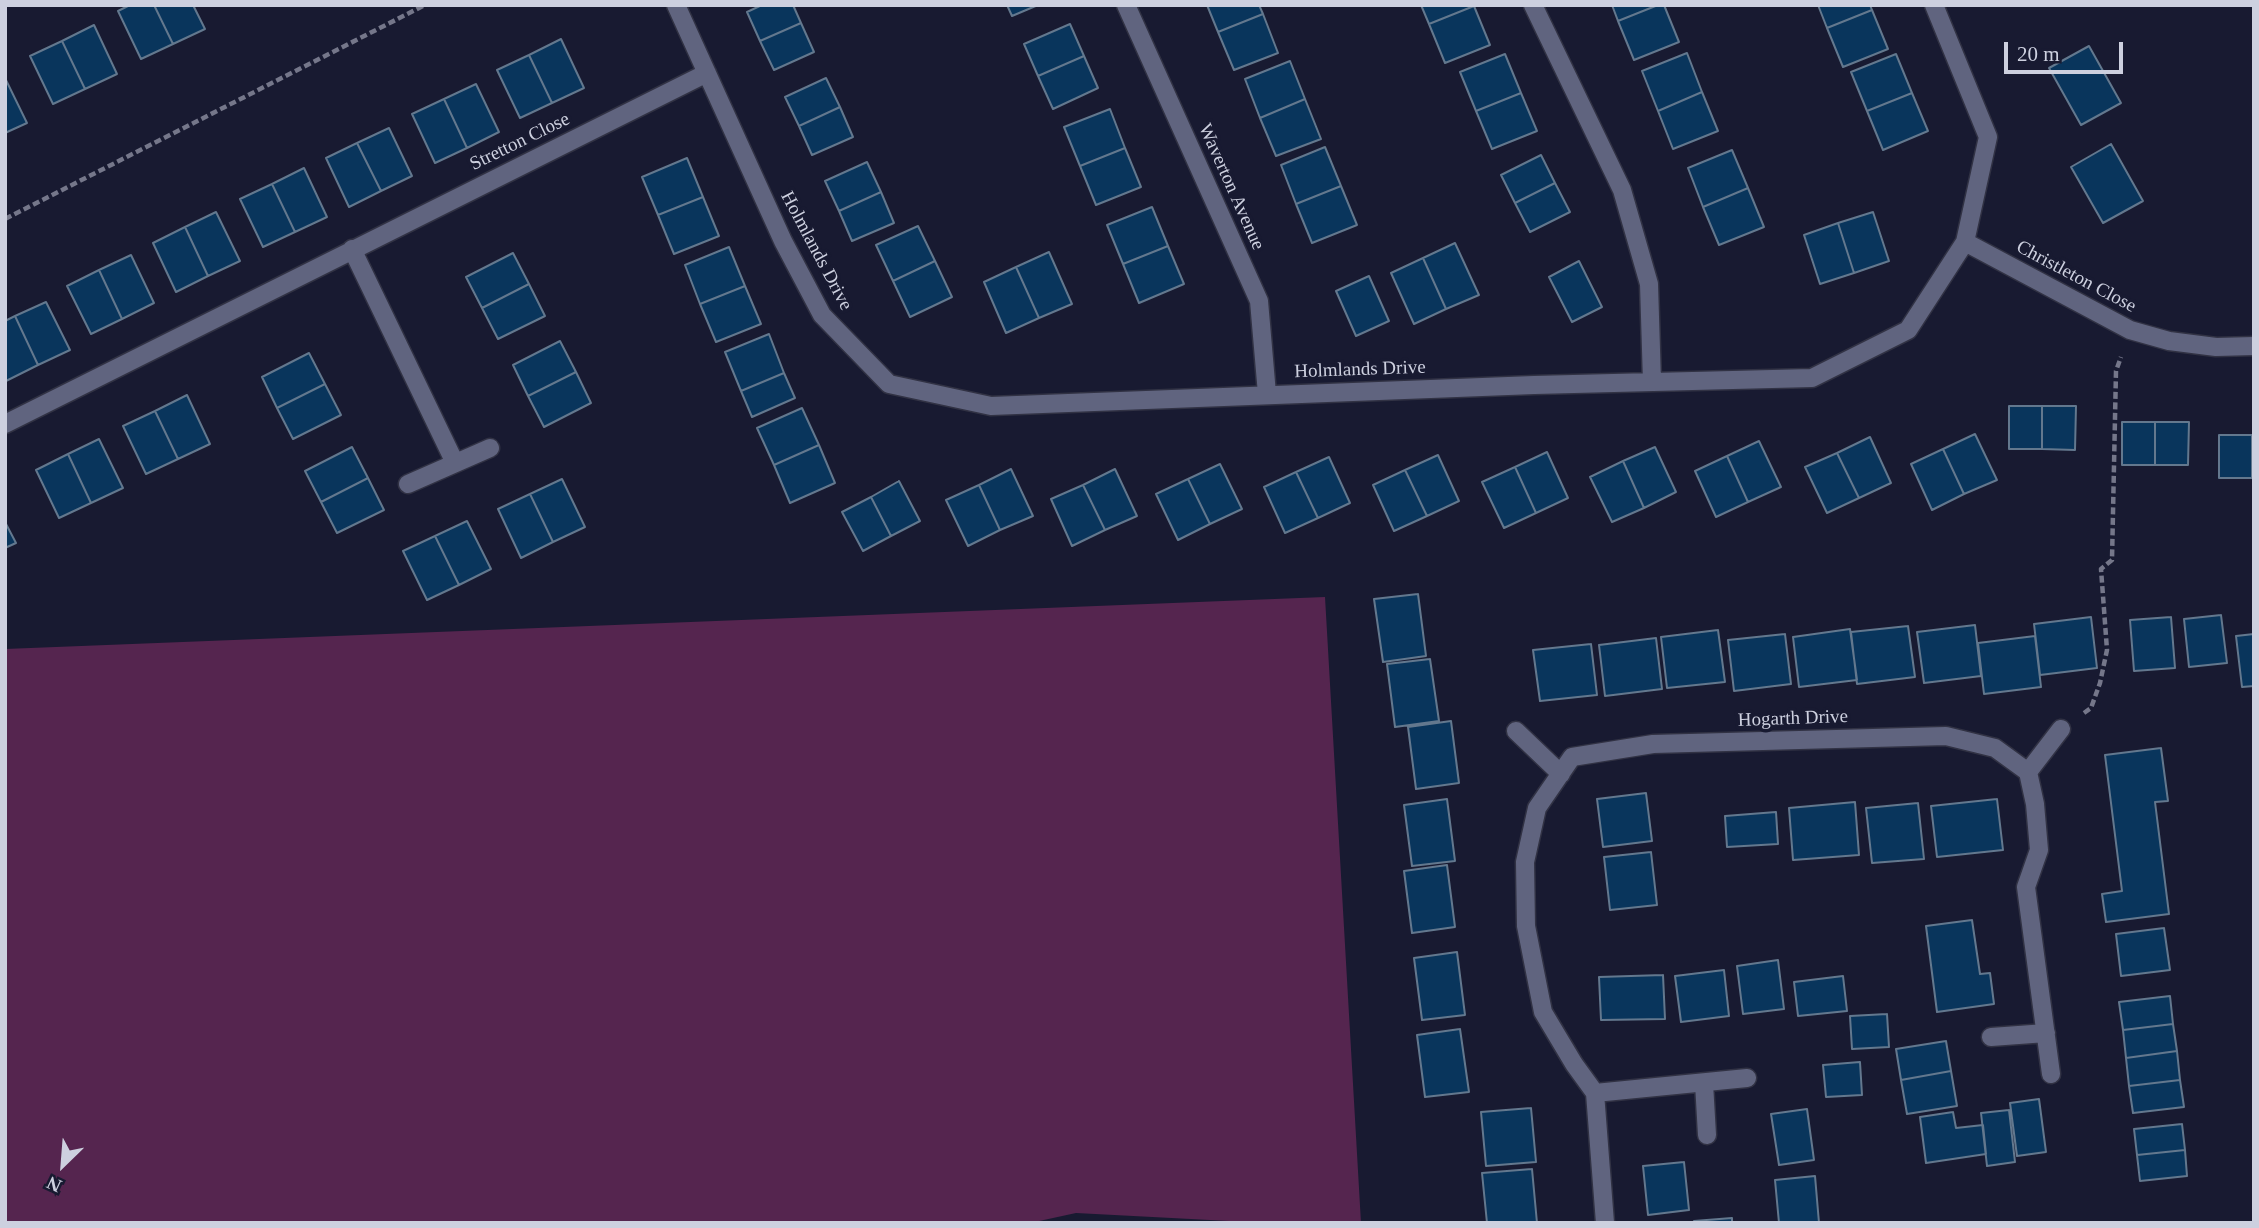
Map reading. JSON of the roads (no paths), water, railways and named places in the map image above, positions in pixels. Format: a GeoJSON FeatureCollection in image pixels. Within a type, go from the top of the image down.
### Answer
{"type":"FeatureCollection","features":[{"type":"Feature","properties":{"kind":"street","name":"Holmlands Drive"},"geometry":{"type":"LineString","coordinates":[[676,5],[783,241],[822,315],[888,384],[990,406],[1267,394],[1812,377],[1908,330],[1965,242],[1988,137],[1934,5]]}},
{"type":"Feature","properties":{"kind":"street","name":"Waverton Avenue"},"geometry":{"type":"LineString","coordinates":[[1126,5],[1259,301],[1267,394]]}},
{"type":"Feature","properties":{"kind":"street"},"geometry":{"type":"LineString","coordinates":[[1533,5],[1622,190],[1649,284],[1652,382]]}},
{"type":"Feature","properties":{"kind":"street","name":"Stretton Close"},"geometry":{"type":"LineString","coordinates":[[5,424],[707,73]]}},
{"type":"Feature","properties":{"kind":"street","name":"Christleton Close"},"geometry":{"type":"LineString","coordinates":[[1965,242],[2130,330],[2169,341],[2216,347],[2254,346]]}},
{"type":"Feature","properties":{"kind":"street"},"geometry":{"type":"LineString","coordinates":[[352,249],[455,463]]}},
{"type":"Feature","properties":{"kind":"street"},"geometry":{"type":"LineString","coordinates":[[408,484],[491,448]]}},
{"type":"Feature","properties":{"kind":"street"},"geometry":{"type":"LineString","coordinates":[[2051,1074],[2026,887],[2039,850],[2035,804],[2028,772],[2061,729]]}},
{"type":"Feature","properties":{"kind":"street"},"geometry":{"type":"LineString","coordinates":[[1516,731],[1561,774]]}},
{"type":"Feature","properties":{"kind":"street","name":"Hogarth Drive"},"geometry":{"type":"LineString","coordinates":[[1595,1093],[1543,1012],[1526,926],[1525,862],[1537,808],[1572,757],[1653,744],[1946,736],[1995,748],[2028,772]]}},
{"type":"Feature","properties":{"kind":"street"},"geometry":{"type":"LineString","coordinates":[[1991,1037],[2046,1033]]}},
{"type":"Feature","properties":{"kind":"street"},"geometry":{"type":"LineString","coordinates":[[1605,1223],[1595,1093],[1747,1079]]}},
{"type":"Feature","properties":{"kind":"street"},"geometry":{"type":"LineString","coordinates":[[1704,1083],[1707,1135]]}}]}
